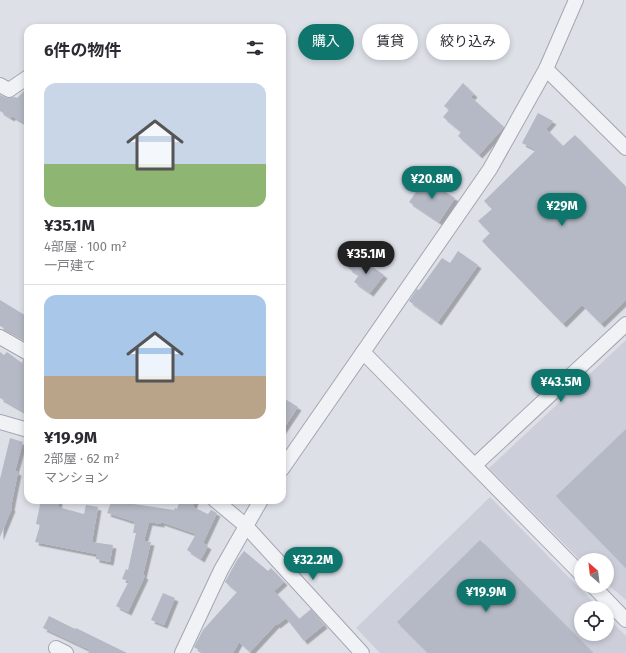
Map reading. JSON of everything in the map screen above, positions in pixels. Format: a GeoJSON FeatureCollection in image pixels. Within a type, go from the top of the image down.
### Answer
{"type":"FeatureCollection","features":[{"type":"Feature","properties":{"kind":"street"},"geometry":{"type":"LineString","coordinates":[[286,463],[490,169],[546,69],[576,0]]}},
{"type":"Feature","properties":{"kind":"street"},"geometry":{"type":"LineString","coordinates":[[546,69],[626,148]]}},
{"type":"Feature","properties":{"kind":"street"},"geometry":{"type":"LineString","coordinates":[[0,85],[9,90],[24,80]]}},
{"type":"Feature","properties":{"kind":"street"},"geometry":{"type":"LineString","coordinates":[[475,465],[626,324]]}},
{"type":"Feature","properties":{"kind":"street"},"geometry":{"type":"LineString","coordinates":[[0,337],[24,351]]}},
{"type":"Feature","properties":{"kind":"street"},"geometry":{"type":"LineString","coordinates":[[363,352],[574,567]]}},
{"type":"Feature","properties":{"kind":"street"},"geometry":{"type":"LineString","coordinates":[[0,422],[24,429]]}},
{"type":"Feature","properties":{"kind":"street"},"geometry":{"type":"LineString","coordinates":[[220,504],[245,525],[362,653]]}},
{"type":"Feature","properties":{"kind":"street"},"geometry":{"type":"LineString","coordinates":[[182,653],[213,584],[245,525],[258,504]]}},
{"type":"Feature","properties":{"kind":"street"},"geometry":{"type":"LineString","coordinates":[[600,593],[626,620]]}},
{"type":"Feature","properties":{"kind":"shaded area"},"geometry":{"type":"Polygon","coordinates":[[[626,340],[626,600],[614,590],[614,553],[574,554],[489,468],[626,340]]]}},
{"type":"Feature","properties":{"kind":"shaded area"},"geometry":{"type":"Polygon","coordinates":[[[490,497],[574,583],[574,593],[584,593],[592,601],[574,601],[574,641],[614,641],[614,624],[626,636],[626,653],[380,653],[356,628],[490,497]]]}},
{"type":"Feature","properties":{"kind":"building"},"geometry":{"type":"Polygon","coordinates":[[[463,83],[474,94],[471,97],[504,127],[479,155],[458,136],[461,132],[443,117],[449,110],[444,106],[463,83]]]}},
{"type":"Feature","properties":{"kind":"building"},"geometry":{"type":"Polygon","coordinates":[[[24,91],[24,123],[12,116],[11,118],[0,111],[0,95],[7,98],[17,98],[24,91]]]}},
{"type":"Feature","properties":{"kind":"building"},"geometry":{"type":"Polygon","coordinates":[[[538,113],[553,121],[546,129],[563,146],[575,135],[626,187],[626,300],[601,324],[582,305],[563,324],[482,241],[490,233],[478,221],[492,209],[484,201],[536,150],[522,143],[538,113]]]}},
{"type":"Feature","properties":{"kind":"building"},"geometry":{"type":"Polygon","coordinates":[[[425,179],[455,198],[439,222],[409,202],[425,179]]]}},
{"type":"Feature","properties":{"kind":"building"},"geometry":{"type":"Polygon","coordinates":[[[458,251],[478,265],[438,322],[409,301],[417,289],[419,290],[442,258],[450,263],[458,251]]]}},
{"type":"Feature","properties":{"kind":"building"},"geometry":{"type":"Polygon","coordinates":[[[357,256],[384,275],[370,293],[354,282],[359,275],[348,268],[357,256]]]}},
{"type":"Feature","properties":{"kind":"building"},"geometry":{"type":"Polygon","coordinates":[[[0,300],[24,315],[24,339],[0,326],[0,300]]]}},
{"type":"Feature","properties":{"kind":"building"},"geometry":{"type":"Polygon","coordinates":[[[0,352],[4,355],[7,352],[22,363],[24,360],[24,412],[0,398],[0,352]]]}},
{"type":"Feature","properties":{"kind":"building"},"geometry":{"type":"Polygon","coordinates":[[[286,400],[298,407],[286,425],[286,400]]]}},
{"type":"Feature","properties":{"kind":"building"},"geometry":{"type":"Polygon","coordinates":[[[626,429],[626,568],[614,556],[614,553],[611,553],[556,496],[626,429]]]}},
{"type":"Feature","properties":{"kind":"building"},"geometry":{"type":"Polygon","coordinates":[[[10,438],[23,442],[15,471],[18,472],[12,508],[0,537],[0,479],[10,438]]]}},
{"type":"Feature","properties":{"kind":"building"},"geometry":{"type":"Polygon","coordinates":[[[40,504],[58,504],[58,507],[84,514],[86,505],[98,507],[92,542],[113,545],[110,562],[96,559],[96,554],[35,542],[40,525],[36,524],[40,504]]]}},
{"type":"Feature","properties":{"kind":"building"},"geometry":{"type":"Polygon","coordinates":[[[110,504],[134,504],[174,510],[175,508],[177,509],[179,504],[194,504],[193,507],[208,514],[211,510],[217,513],[203,543],[208,546],[201,559],[187,550],[196,534],[161,522],[161,524],[149,522],[144,541],[151,542],[143,575],[145,576],[128,612],[116,606],[129,581],[122,579],[126,569],[128,570],[136,533],[133,533],[135,522],[107,513],[110,504]]]}},
{"type":"Feature","properties":{"kind":"building"},"geometry":{"type":"Polygon","coordinates":[[[480,540],[574,634],[574,641],[581,641],[593,653],[428,653],[397,622],[480,540]]]}},
{"type":"Feature","properties":{"kind":"building"},"geometry":{"type":"Polygon","coordinates":[[[244,551],[268,571],[271,568],[284,582],[274,591],[299,619],[311,609],[324,625],[304,641],[286,618],[277,625],[276,624],[250,652],[239,642],[233,653],[204,653],[194,647],[203,630],[237,592],[225,582],[237,560],[244,551]]]}},
{"type":"Feature","properties":{"kind":"building"},"geometry":{"type":"Polygon","coordinates":[[[163,593],[175,598],[164,625],[151,620],[163,593]]]}},
{"type":"Feature","properties":{"kind":"building"},"geometry":{"type":"Polygon","coordinates":[[[49,616],[127,653],[88,653],[90,650],[43,628],[49,616]]]}}]}
